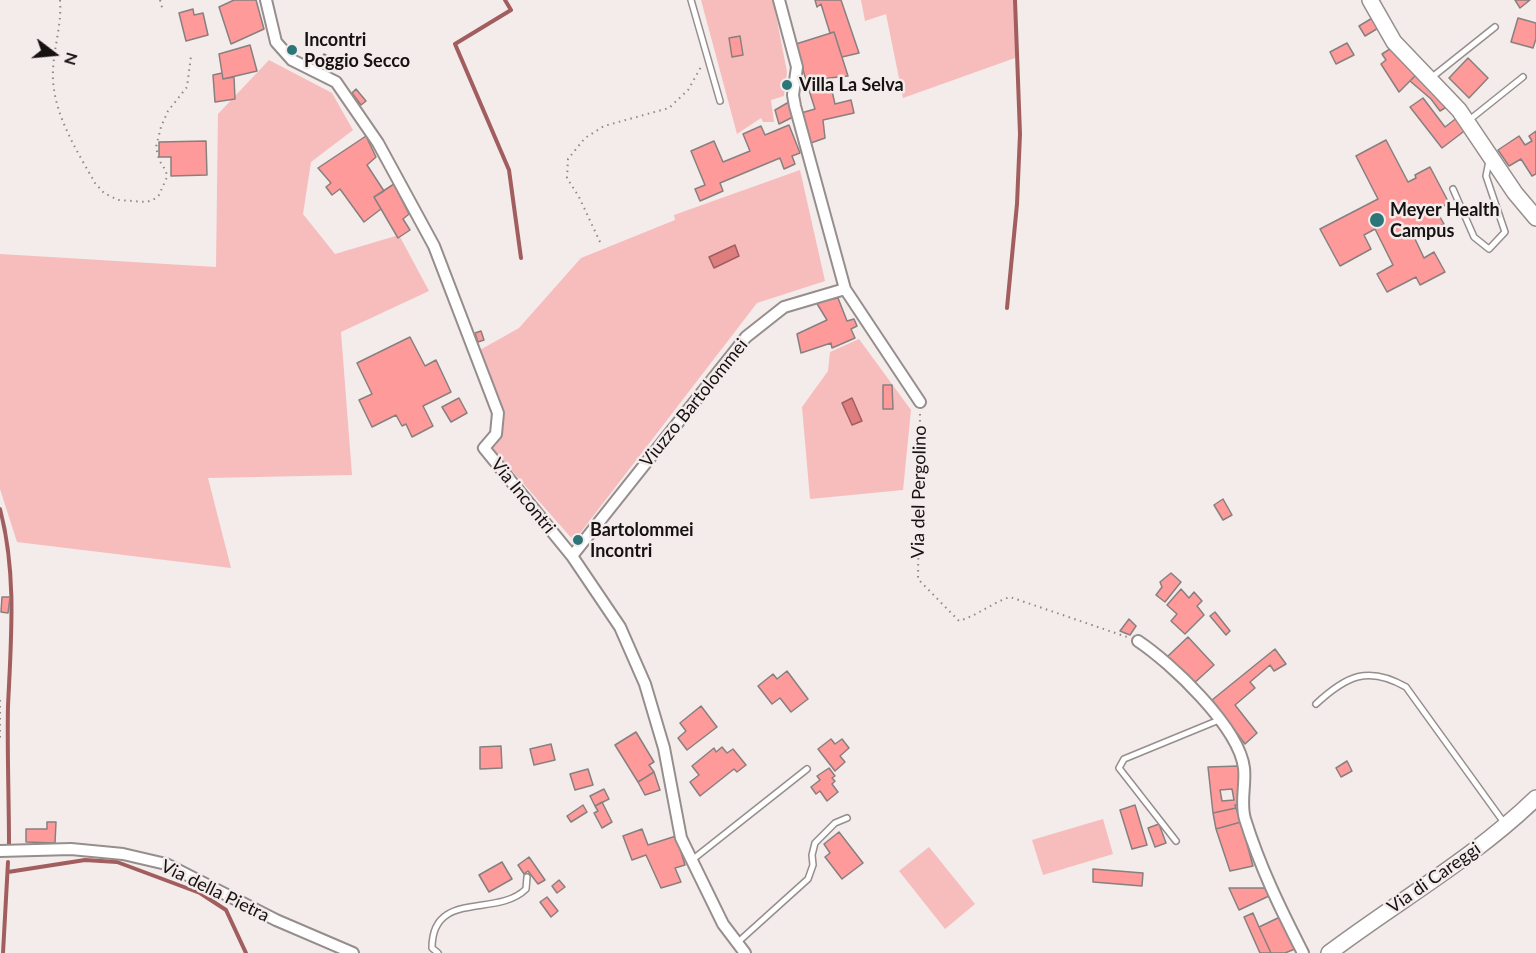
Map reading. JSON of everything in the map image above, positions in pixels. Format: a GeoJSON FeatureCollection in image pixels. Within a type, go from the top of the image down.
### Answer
{"type":"FeatureCollection","features":[{"type":"Feature","properties":{"kind":"street","name":"Via Incontri"},"geometry":{"type":"LineString","coordinates":[[266,0],[276,42],[292,60],[336,82],[378,143],[434,246],[498,413],[495,434],[484,448],[572,556],[620,627],[645,684],[664,748],[681,838],[723,924],[745,953]]}},
{"type":"Feature","properties":{"kind":"street","name":"Via del Pergolino"},"geometry":{"type":"LineString","coordinates":[[779,0],[797,67],[793,94],[795,106],[845,289],[920,402]]}},
{"type":"Feature","properties":{"kind":"street"},"geometry":{"type":"LineString","coordinates":[[1370,0],[1394,42],[1467,122],[1515,193],[1536,218]]}},
{"type":"Feature","properties":{"kind":"street","name":"Viuzzo Bartolommei"},"geometry":{"type":"LineString","coordinates":[[572,556],[746,337],[784,307],[845,289]]}},
{"type":"Feature","properties":{"kind":"street"},"geometry":{"type":"LineString","coordinates":[[1138,641],[1152,650],[1207,703],[1230,732],[1244,767],[1244,815],[1270,889],[1303,953]]}},
{"type":"Feature","properties":{"kind":"street","name":"Via di Careggi"},"geometry":{"type":"LineString","coordinates":[[1329,953],[1468,855],[1536,798]]}},
{"type":"Feature","properties":{"kind":"street","name":"Via della Pietra"},"geometry":{"type":"LineString","coordinates":[[0,851],[71,849],[123,854],[166,864],[276,920],[353,953]]}},
{"type":"Feature","properties":{"kind":"lane"},"geometry":{"type":"LineString","coordinates":[[691,0],[720,101]]}},
{"type":"Feature","properties":{"kind":"lane"},"geometry":{"type":"LineString","coordinates":[[1429,79],[1495,27]]}},
{"type":"Feature","properties":{"kind":"lane"},"geometry":{"type":"LineString","coordinates":[[1467,122],[1523,77]]}},
{"type":"Feature","properties":{"kind":"lane"},"geometry":{"type":"LineString","coordinates":[[1453,189],[1474,237],[1489,249],[1505,232],[1486,176],[1490,156]]}},
{"type":"Feature","properties":{"kind":"lane"},"geometry":{"type":"LineString","coordinates":[[1316,704],[1336,685],[1355,677],[1391,678],[1406,687],[1506,825]]}},
{"type":"Feature","properties":{"kind":"lane"},"geometry":{"type":"LineString","coordinates":[[1176,841],[1119,768],[1125,759],[1221,720]]}},
{"type":"Feature","properties":{"kind":"lane"},"geometry":{"type":"LineString","coordinates":[[692,860],[807,769]]}},
{"type":"Feature","properties":{"kind":"lane"},"geometry":{"type":"LineString","coordinates":[[737,943],[808,879],[813,865],[812,855],[815,843],[835,823],[847,818]]}},
{"type":"Feature","properties":{"kind":"lane"},"geometry":{"type":"LineString","coordinates":[[438,953],[432,948],[432,939],[444,916],[452,910],[496,903],[522,893],[526,889],[527,878]]}},
{"type":"Feature","properties":{"kind":"path"},"geometry":{"type":"LineString","coordinates":[[60,0],[59,29],[54,49],[52,74],[60,116],[95,183],[111,198],[137,202],[153,200],[163,189],[166,182],[166,171],[159,160],[156,147],[168,111],[188,87],[191,56]]}},
{"type":"Feature","properties":{"kind":"path"},"geometry":{"type":"LineString","coordinates":[[160,0],[163,11]]}},
{"type":"Feature","properties":{"kind":"path"},"geometry":{"type":"LineString","coordinates":[[600,242],[579,197],[567,178],[568,159],[585,138],[604,126],[669,108],[688,90],[706,56]]}},
{"type":"Feature","properties":{"kind":"path","name":"Via del Pergolino"},"geometry":{"type":"LineString","coordinates":[[920,402],[918,579],[924,586],[959,621],[975,616],[1000,600],[1010,597],[1138,641]]}},
{"type":"Feature","properties":{"kind":"path"},"geometry":{"type":"LineString","coordinates":[[0,700],[0,740]]}},
{"type":"Feature","properties":{"kind":"shaded area"},"geometry":{"type":"Polygon","coordinates":[[[701,0],[773,0],[787,72],[784,96],[771,100],[774,122],[763,122],[761,118],[737,134],[701,0]]]}},
{"type":"Feature","properties":{"kind":"shaded area"},"geometry":{"type":"Polygon","coordinates":[[[861,0],[1015,0],[1015,58],[903,98],[886,14],[865,21],[861,0]]]}},
{"type":"Feature","properties":{"kind":"shaded area"},"geometry":{"type":"Polygon","coordinates":[[[269,60],[332,93],[353,130],[311,162],[303,214],[335,254],[399,235],[429,291],[341,332],[352,475],[208,478],[231,568],[17,542],[0,489],[0,254],[216,267],[218,114],[269,60]]]}},
{"type":"Feature","properties":{"kind":"shaded area"},"geometry":{"type":"Polygon","coordinates":[[[800,170],[825,281],[757,303],[574,541],[492,448],[501,432],[505,413],[480,350],[519,328],[581,258],[675,220],[674,215],[800,170]]]}},
{"type":"Feature","properties":{"kind":"shaded area"},"geometry":{"type":"Polygon","coordinates":[[[735,245],[739,256],[714,268],[709,257],[735,245]]]}},
{"type":"Feature","properties":{"kind":"shaded area"},"geometry":{"type":"Polygon","coordinates":[[[859,339],[911,410],[903,490],[810,499],[802,407],[828,371],[830,352],[859,339]]]}},
{"type":"Feature","properties":{"kind":"shaded area"},"geometry":{"type":"Polygon","coordinates":[[[852,398],[862,421],[852,425],[842,403],[852,398]]]}},
{"type":"Feature","properties":{"kind":"shaded area"},"geometry":{"type":"Polygon","coordinates":[[[1103,819],[1113,854],[1043,875],[1032,840],[1103,819]]]}},
{"type":"Feature","properties":{"kind":"shaded area"},"geometry":{"type":"Polygon","coordinates":[[[929,847],[975,904],[945,929],[899,871],[929,847]]]}},
{"type":"Feature","properties":{"kind":"building"},"geometry":{"type":"Polygon","coordinates":[[[234,0],[256,0],[264,29],[231,44],[219,7],[234,0]]]}},
{"type":"Feature","properties":{"kind":"building"},"geometry":{"type":"Polygon","coordinates":[[[815,0],[841,0],[859,53],[842,57],[834,32],[830,33],[821,4],[817,7],[815,0]]]}},
{"type":"Feature","properties":{"kind":"building"},"geometry":{"type":"Polygon","coordinates":[[[1515,0],[1530,0],[1520,8],[1515,0]]]}},
{"type":"Feature","properties":{"kind":"building"},"geometry":{"type":"Polygon","coordinates":[[[193,9],[194,15],[203,13],[208,35],[186,41],[179,13],[193,9]]]}},
{"type":"Feature","properties":{"kind":"building"},"geometry":{"type":"Polygon","coordinates":[[[1374,17],[1380,27],[1365,36],[1359,26],[1374,17]]]}},
{"type":"Feature","properties":{"kind":"building"},"geometry":{"type":"Polygon","coordinates":[[[1518,18],[1536,23],[1536,39],[1533,48],[1511,42],[1518,18]]]}},
{"type":"Feature","properties":{"kind":"building"},"geometry":{"type":"Polygon","coordinates":[[[834,32],[848,76],[807,84],[796,44],[834,32]]]}},
{"type":"Feature","properties":{"kind":"building"},"geometry":{"type":"Polygon","coordinates":[[[740,36],[743,55],[732,57],[729,38],[740,36]]]}},
{"type":"Feature","properties":{"kind":"building"},"geometry":{"type":"Polygon","coordinates":[[[1347,43],[1354,55],[1336,64],[1330,52],[1347,43]]]}},
{"type":"Feature","properties":{"kind":"building"},"geometry":{"type":"Polygon","coordinates":[[[250,45],[257,71],[223,79],[219,54],[250,45]]]}},
{"type":"Feature","properties":{"kind":"building"},"geometry":{"type":"Polygon","coordinates":[[[1393,47],[1417,74],[1399,92],[1381,64],[1386,60],[1382,54],[1393,47]]]}},
{"type":"Feature","properties":{"kind":"building"},"geometry":{"type":"Polygon","coordinates":[[[324,54],[331,58],[324,70],[317,66],[324,54]]]}},
{"type":"Feature","properties":{"kind":"building"},"geometry":{"type":"Polygon","coordinates":[[[1468,58],[1488,78],[1469,98],[1449,78],[1468,58]]]}},
{"type":"Feature","properties":{"kind":"building"},"geometry":{"type":"Polygon","coordinates":[[[222,73],[223,79],[234,77],[235,99],[215,102],[213,75],[222,73]]]}},
{"type":"Feature","properties":{"kind":"building"},"geometry":{"type":"Polygon","coordinates":[[[1417,74],[1448,106],[1440,111],[1431,99],[1410,81],[1417,74]]]}},
{"type":"Feature","properties":{"kind":"building"},"geometry":{"type":"Polygon","coordinates":[[[829,78],[835,104],[851,100],[854,113],[823,120],[825,138],[808,144],[801,113],[815,109],[807,84],[829,78]]]}},
{"type":"Feature","properties":{"kind":"building"},"geometry":{"type":"Polygon","coordinates":[[[356,89],[366,101],[361,105],[352,93],[356,89]]]}},
{"type":"Feature","properties":{"kind":"building"},"geometry":{"type":"Polygon","coordinates":[[[1423,98],[1445,127],[1458,117],[1467,129],[1442,148],[1410,107],[1423,98]]]}},
{"type":"Feature","properties":{"kind":"building"},"geometry":{"type":"Polygon","coordinates":[[[789,102],[793,117],[779,124],[775,110],[789,102]]]}},
{"type":"Feature","properties":{"kind":"building"},"geometry":{"type":"Polygon","coordinates":[[[789,125],[800,153],[792,156],[795,164],[784,169],[780,158],[720,183],[723,191],[700,201],[695,189],[705,185],[691,151],[714,141],[723,162],[750,151],[743,134],[761,126],[765,135],[789,125]]]}},
{"type":"Feature","properties":{"kind":"building"},"geometry":{"type":"Polygon","coordinates":[[[1536,131],[1536,174],[1532,176],[1521,159],[1509,166],[1498,150],[1519,136],[1525,145],[1532,141],[1529,136],[1536,131]]]}},
{"type":"Feature","properties":{"kind":"building"},"geometry":{"type":"Polygon","coordinates":[[[366,136],[376,157],[367,165],[384,191],[374,197],[381,209],[364,222],[340,189],[332,195],[326,187],[331,183],[318,168],[366,136]]]}},
{"type":"Feature","properties":{"kind":"building"},"geometry":{"type":"Polygon","coordinates":[[[1386,140],[1408,182],[1416,178],[1415,175],[1430,167],[1449,203],[1436,210],[1444,224],[1415,239],[1424,258],[1434,252],[1445,272],[1420,285],[1416,277],[1387,292],[1377,274],[1393,265],[1375,229],[1364,235],[1371,249],[1340,266],[1320,229],[1378,199],[1356,156],[1386,140]]]}},
{"type":"Feature","properties":{"kind":"building"},"geometry":{"type":"Polygon","coordinates":[[[206,141],[207,175],[171,176],[171,157],[159,157],[159,142],[206,141]]]}},
{"type":"Feature","properties":{"kind":"building"},"geometry":{"type":"Polygon","coordinates":[[[394,184],[409,214],[403,219],[410,230],[398,238],[374,197],[394,184]]]}},
{"type":"Feature","properties":{"kind":"building"},"geometry":{"type":"Polygon","coordinates":[[[838,298],[847,321],[854,319],[857,326],[851,329],[855,338],[832,348],[831,343],[801,353],[797,334],[827,320],[816,302],[838,298]]]}},
{"type":"Feature","properties":{"kind":"building"},"geometry":{"type":"Polygon","coordinates":[[[481,331],[484,340],[478,342],[475,333],[481,331]]]}},
{"type":"Feature","properties":{"kind":"building"},"geometry":{"type":"Polygon","coordinates":[[[410,337],[425,366],[436,360],[451,392],[423,406],[433,426],[412,437],[406,424],[402,426],[396,415],[372,427],[359,400],[372,394],[357,363],[410,337]]]}},
{"type":"Feature","properties":{"kind":"building"},"geometry":{"type":"Polygon","coordinates":[[[883,385],[892,385],[893,409],[883,409],[883,385]]]}},
{"type":"Feature","properties":{"kind":"building"},"geometry":{"type":"Polygon","coordinates":[[[459,398],[467,413],[451,422],[442,407],[459,398]]]}},
{"type":"Feature","properties":{"kind":"building"},"geometry":{"type":"Polygon","coordinates":[[[1223,499],[1232,515],[1223,520],[1214,505],[1223,499]]]}},
{"type":"Feature","properties":{"kind":"building"},"geometry":{"type":"Polygon","coordinates":[[[1171,573],[1181,582],[1165,602],[1156,595],[1162,587],[1160,582],[1171,573]]]}},
{"type":"Feature","properties":{"kind":"building"},"geometry":{"type":"Polygon","coordinates":[[[1181,589],[1189,598],[1194,592],[1202,601],[1197,606],[1204,615],[1185,634],[1171,621],[1177,614],[1167,605],[1181,589]]]}},
{"type":"Feature","properties":{"kind":"building"},"geometry":{"type":"Polygon","coordinates":[[[2,597],[10,597],[8,613],[1,612],[2,597]]]}},
{"type":"Feature","properties":{"kind":"building"},"geometry":{"type":"Polygon","coordinates":[[[1215,612],[1230,631],[1226,635],[1210,616],[1215,612]]]}},
{"type":"Feature","properties":{"kind":"building"},"geometry":{"type":"Polygon","coordinates":[[[1129,619],[1136,626],[1130,635],[1120,631],[1129,619]]]}},
{"type":"Feature","properties":{"kind":"building"},"geometry":{"type":"Polygon","coordinates":[[[1188,637],[1214,665],[1192,685],[1167,657],[1188,637]]]}},
{"type":"Feature","properties":{"kind":"building"},"geometry":{"type":"Polygon","coordinates":[[[1275,649],[1286,664],[1274,671],[1270,665],[1250,682],[1255,688],[1235,705],[1257,733],[1245,744],[1212,700],[1275,649]]]}},
{"type":"Feature","properties":{"kind":"building"},"geometry":{"type":"Polygon","coordinates":[[[787,671],[808,699],[791,712],[780,698],[772,704],[758,686],[773,674],[777,679],[787,671]]]}},
{"type":"Feature","properties":{"kind":"building"},"geometry":{"type":"Polygon","coordinates":[[[701,706],[717,727],[687,750],[678,738],[686,731],[680,723],[701,706]]]}},
{"type":"Feature","properties":{"kind":"building"},"geometry":{"type":"Polygon","coordinates":[[[636,732],[654,762],[649,765],[654,772],[638,782],[615,745],[636,732]]]}},
{"type":"Feature","properties":{"kind":"building"},"geometry":{"type":"Polygon","coordinates":[[[831,739],[835,744],[842,739],[849,748],[840,756],[845,762],[835,771],[818,749],[831,739]]]}},
{"type":"Feature","properties":{"kind":"building"},"geometry":{"type":"Polygon","coordinates":[[[551,744],[555,760],[534,765],[530,749],[551,744]]]}},
{"type":"Feature","properties":{"kind":"building"},"geometry":{"type":"Polygon","coordinates":[[[501,746],[502,768],[480,769],[480,747],[501,746]]]}},
{"type":"Feature","properties":{"kind":"building"},"geometry":{"type":"Polygon","coordinates":[[[722,747],[727,753],[733,749],[746,765],[737,772],[734,769],[700,796],[690,782],[699,775],[692,766],[714,748],[716,752],[722,747]]]}},
{"type":"Feature","properties":{"kind":"building"},"geometry":{"type":"Polygon","coordinates":[[[1347,761],[1352,771],[1341,777],[1336,768],[1347,761]]]}},
{"type":"Feature","properties":{"kind":"building"},"geometry":{"type":"Polygon","coordinates":[[[1239,766],[1241,804],[1235,805],[1236,808],[1213,813],[1208,767],[1239,766]],[[1232,789],[1220,790],[1222,801],[1234,800],[1232,789]]]}},
{"type":"Feature","properties":{"kind":"building"},"geometry":{"type":"Polygon","coordinates":[[[829,768],[835,776],[832,778],[835,781],[832,784],[838,792],[827,801],[820,791],[816,794],[811,787],[820,780],[817,776],[829,768]]]}},
{"type":"Feature","properties":{"kind":"building"},"geometry":{"type":"Polygon","coordinates":[[[588,769],[593,785],[575,790],[570,774],[588,769]]]}},
{"type":"Feature","properties":{"kind":"building"},"geometry":{"type":"Polygon","coordinates":[[[654,772],[660,790],[645,795],[638,782],[654,772]]]}},
{"type":"Feature","properties":{"kind":"building"},"geometry":{"type":"Polygon","coordinates":[[[604,789],[609,799],[595,806],[590,796],[604,789]]]}},
{"type":"Feature","properties":{"kind":"building"},"geometry":{"type":"Polygon","coordinates":[[[602,802],[612,822],[602,828],[594,813],[598,811],[595,806],[602,802]]]}},
{"type":"Feature","properties":{"kind":"building"},"geometry":{"type":"Polygon","coordinates":[[[583,805],[587,812],[571,822],[567,816],[583,805]]]}},
{"type":"Feature","properties":{"kind":"building"},"geometry":{"type":"Polygon","coordinates":[[[1135,805],[1147,845],[1132,849],[1120,810],[1135,805]]]}},
{"type":"Feature","properties":{"kind":"building"},"geometry":{"type":"Polygon","coordinates":[[[1236,808],[1241,822],[1216,829],[1213,813],[1236,808]]]}},
{"type":"Feature","properties":{"kind":"building"},"geometry":{"type":"Polygon","coordinates":[[[47,822],[56,822],[55,843],[26,842],[26,829],[47,829],[47,822]]]}},
{"type":"Feature","properties":{"kind":"building"},"geometry":{"type":"Polygon","coordinates":[[[1241,822],[1253,866],[1230,871],[1216,829],[1241,822]]]}},
{"type":"Feature","properties":{"kind":"building"},"geometry":{"type":"Polygon","coordinates":[[[1159,824],[1166,843],[1155,847],[1148,828],[1159,824]]]}},
{"type":"Feature","properties":{"kind":"building"},"geometry":{"type":"Polygon","coordinates":[[[642,829],[648,845],[676,836],[685,865],[675,868],[681,882],[661,888],[646,855],[632,860],[623,836],[642,829]]]}},
{"type":"Feature","properties":{"kind":"building"},"geometry":{"type":"Polygon","coordinates":[[[839,832],[863,863],[842,879],[825,857],[830,853],[824,844],[839,832]]]}},
{"type":"Feature","properties":{"kind":"building"},"geometry":{"type":"Polygon","coordinates":[[[529,857],[545,880],[538,884],[528,871],[524,874],[518,865],[529,857]]]}},
{"type":"Feature","properties":{"kind":"building"},"geometry":{"type":"Polygon","coordinates":[[[502,862],[512,879],[489,892],[479,875],[502,862]]]}},
{"type":"Feature","properties":{"kind":"building"},"geometry":{"type":"Polygon","coordinates":[[[1093,869],[1143,873],[1142,886],[1093,882],[1093,869]]]}},
{"type":"Feature","properties":{"kind":"building"},"geometry":{"type":"Polygon","coordinates":[[[559,880],[565,887],[557,893],[552,886],[559,880]]]}},
{"type":"Feature","properties":{"kind":"building"},"geometry":{"type":"Polygon","coordinates":[[[1229,888],[1267,888],[1269,896],[1239,910],[1229,888]]]}},
{"type":"Feature","properties":{"kind":"building"},"geometry":{"type":"Polygon","coordinates":[[[547,897],[558,911],[551,917],[540,902],[547,897]]]}},
{"type":"Feature","properties":{"kind":"building"},"geometry":{"type":"Polygon","coordinates":[[[1253,913],[1271,953],[1260,953],[1244,917],[1253,913]]]}},
{"type":"Feature","properties":{"kind":"building"},"geometry":{"type":"Polygon","coordinates":[[[1280,917],[1295,949],[1285,953],[1271,953],[1259,927],[1280,917]]]}},
{"type":"Feature","properties":{"kind":"waterway"},"geometry":{"type":"LineString","coordinates":[[505,0],[511,10],[455,44],[509,170],[521,258]]}},
{"type":"Feature","properties":{"kind":"waterway"},"geometry":{"type":"LineString","coordinates":[[1007,308],[1017,204],[1020,134],[1015,0]]}},
{"type":"Feature","properties":{"kind":"waterway"},"geometry":{"type":"LineString","coordinates":[[0,509],[9,558],[12,607],[8,723],[9,844]]}},
{"type":"Feature","properties":{"kind":"waterway"},"geometry":{"type":"LineString","coordinates":[[8,872],[85,860],[117,862],[200,893],[226,910],[246,953]]}},
{"type":"Feature","properties":{"kind":"waterway"},"geometry":{"type":"LineString","coordinates":[[3,953],[8,862]]}},
{"type":"Feature","properties":{"kind":"place","name":"Incontri Poggio Secco"},"geometry":{"type":"Point","coordinates":[292,50]}},
{"type":"Feature","properties":{"kind":"place","name":"Villa La Selva"},"geometry":{"type":"Point","coordinates":[787,85]}},
{"type":"Feature","properties":{"kind":"place","name":"Meyer Health Campus"},"geometry":{"type":"Point","coordinates":[1377,220]}},
{"type":"Feature","properties":{"kind":"place","name":"Bartolommei Incontri"},"geometry":{"type":"Point","coordinates":[578,540]}}]}
